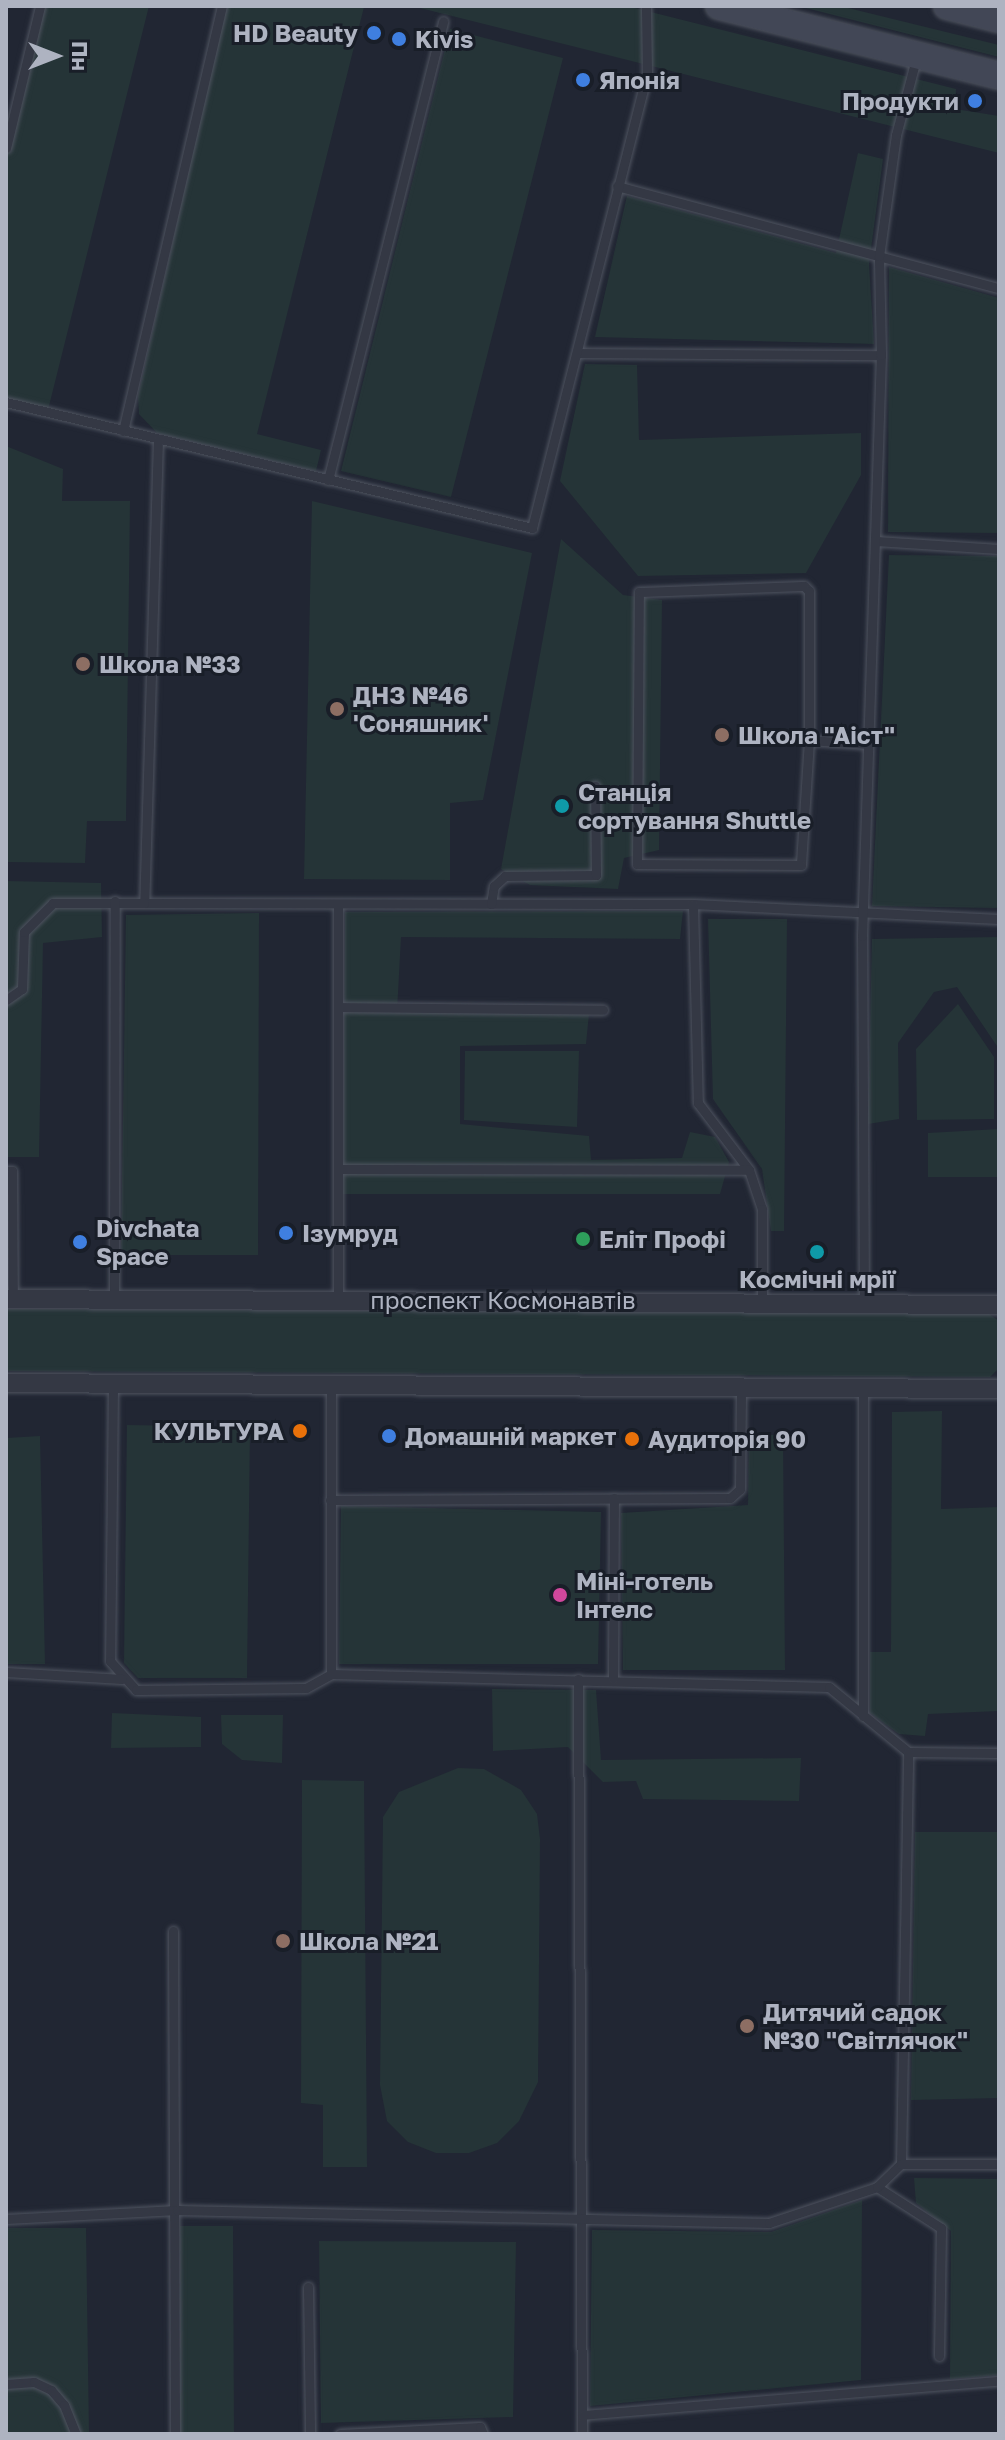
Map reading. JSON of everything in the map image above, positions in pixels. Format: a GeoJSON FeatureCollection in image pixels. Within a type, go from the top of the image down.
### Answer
{"type":"FeatureCollection","features":[{"type":"Feature","properties":{"kind":"main road"},"geometry":{"type":"LineString","coordinates":[[719,6],[999,76]]}},
{"type":"Feature","properties":{"kind":"main road"},"geometry":{"type":"LineString","coordinates":[[947,6],[999,19]]}},
{"type":"Feature","properties":{"kind":"street","name":"проспект Космонавтів"},"geometry":{"type":"LineString","coordinates":[[10,1299],[999,1305]]}},
{"type":"Feature","properties":{"kind":"street"},"geometry":{"type":"LineString","coordinates":[[6,1383],[999,1389]]}},
{"type":"Feature","properties":{"kind":"lane"},"geometry":{"type":"LineString","coordinates":[[6,148],[40,6]]}},
{"type":"Feature","properties":{"kind":"lane"},"geometry":{"type":"LineString","coordinates":[[123,431],[222,6]]}},
{"type":"Feature","properties":{"kind":"lane"},"geometry":{"type":"LineString","coordinates":[[6,402],[532,528],[647,73],[646,6]]}},
{"type":"Feature","properties":{"kind":"lane"},"geometry":{"type":"LineString","coordinates":[[328,480],[443,21]]}},
{"type":"Feature","properties":{"kind":"lane"},"geometry":{"type":"LineString","coordinates":[[864,1303],[862,914],[881,355],[879,256],[896,135],[917,56]]}},
{"type":"Feature","properties":{"kind":"lane"},"geometry":{"type":"LineString","coordinates":[[617,186],[999,288]]}},
{"type":"Feature","properties":{"kind":"lane"},"geometry":{"type":"LineString","coordinates":[[577,353],[881,355]]}},
{"type":"Feature","properties":{"kind":"lane"},"geometry":{"type":"LineString","coordinates":[[144,903],[158,439]]}},
{"type":"Feature","properties":{"kind":"lane"},"geometry":{"type":"LineString","coordinates":[[876,541],[999,549]]}},
{"type":"Feature","properties":{"kind":"lane"},"geometry":{"type":"LineString","coordinates":[[804,586],[809,591],[809,740],[801,865],[637,864],[639,592],[804,586]]}},
{"type":"Feature","properties":{"kind":"lane"},"geometry":{"type":"LineString","coordinates":[[809,740],[868,744]]}},
{"type":"Feature","properties":{"kind":"lane"},"geometry":{"type":"LineString","coordinates":[[491,904],[494,886],[505,876],[596,875],[595,786]]}},
{"type":"Feature","properties":{"kind":"lane"},"geometry":{"type":"LineString","coordinates":[[114,1299],[115,901]]}},
{"type":"Feature","properties":{"kind":"lane"},"geometry":{"type":"LineString","coordinates":[[6,1000],[22,989],[24,932],[53,903],[693,904],[999,919]]}},
{"type":"Feature","properties":{"kind":"lane"},"geometry":{"type":"LineString","coordinates":[[338,904],[338,1299]]}},
{"type":"Feature","properties":{"kind":"lane"},"geometry":{"type":"LineString","coordinates":[[693,904],[698,1103],[749,1170],[762,1209],[762,1302]]}},
{"type":"Feature","properties":{"kind":"lane"},"geometry":{"type":"LineString","coordinates":[[338,1007],[603,1010]]}},
{"type":"Feature","properties":{"kind":"lane"},"geometry":{"type":"LineString","coordinates":[[338,1169],[749,1170]]}},
{"type":"Feature","properties":{"kind":"lane"},"geometry":{"type":"LineString","coordinates":[[6,1171],[12,1171],[10,1299]]}},
{"type":"Feature","properties":{"kind":"lane"},"geometry":{"type":"LineString","coordinates":[[113,1384],[110,1661],[122,1679],[136,1690],[306,1688],[331,1674],[829,1687],[908,1752],[999,1753]]}},
{"type":"Feature","properties":{"kind":"lane"},"geometry":{"type":"LineString","coordinates":[[331,1385],[331,1674]]}},
{"type":"Feature","properties":{"kind":"lane"},"geometry":{"type":"LineString","coordinates":[[330,1500],[730,1498],[740,1489],[741,1388]]}},
{"type":"Feature","properties":{"kind":"lane"},"geometry":{"type":"LineString","coordinates":[[863,1388],[863,1716]]}},
{"type":"Feature","properties":{"kind":"lane"},"geometry":{"type":"LineString","coordinates":[[613,1679],[614,1498]]}},
{"type":"Feature","properties":{"kind":"lane"},"geometry":{"type":"LineString","coordinates":[[6,1672],[122,1679]]}},
{"type":"Feature","properties":{"kind":"lane"},"geometry":{"type":"LineString","coordinates":[[578,1679],[584,2220],[582,2434]]}},
{"type":"Feature","properties":{"kind":"lane"},"geometry":{"type":"LineString","coordinates":[[901,2164],[908,1752]]}},
{"type":"Feature","properties":{"kind":"lane"},"geometry":{"type":"LineString","coordinates":[[173,1931],[175,2434]]}},
{"type":"Feature","properties":{"kind":"lane"},"geometry":{"type":"LineString","coordinates":[[6,2219],[175,2210],[769,2223],[877,2187],[901,2164],[999,2164]]}},
{"type":"Feature","properties":{"kind":"lane"},"geometry":{"type":"LineString","coordinates":[[877,2187],[941,2228],[939,2356]]}},
{"type":"Feature","properties":{"kind":"lane"},"geometry":{"type":"LineString","coordinates":[[308,2287],[310,2434]]}},
{"type":"Feature","properties":{"kind":"lane"},"geometry":{"type":"LineString","coordinates":[[582,2415],[999,2381]]}},
{"type":"Feature","properties":{"kind":"lane"},"geometry":{"type":"LineString","coordinates":[[6,2384],[34,2382],[51,2390],[64,2405],[76,2434]]}},
{"type":"Feature","properties":{"kind":"lane"},"geometry":{"type":"LineString","coordinates":[[340,2434],[480,2427],[483,2434]]}},
{"type":"Feature","properties":{"kind":"shaded area"},"geometry":{"type":"Polygon","coordinates":[[[41,6],[149,6],[48,410],[6,400],[6,155],[41,6]]]}},
{"type":"Feature","properties":{"kind":"shaded area"},"geometry":{"type":"Polygon","coordinates":[[[226,6],[364,7],[257,434],[321,450],[316,471],[157,433],[139,414],[138,396],[226,6]]]}},
{"type":"Feature","properties":{"kind":"shaded area"},"geometry":{"type":"Polygon","coordinates":[[[412,6],[627,6],[956,89],[955,109],[999,116],[999,153],[412,6]]]}},
{"type":"Feature","properties":{"kind":"shaded area"},"geometry":{"type":"Polygon","coordinates":[[[798,6],[840,6],[999,45],[999,57],[798,6]]]}},
{"type":"Feature","properties":{"kind":"shaded area"},"geometry":{"type":"Polygon","coordinates":[[[450,29],[563,58],[451,497],[341,471],[450,29]]]}},
{"type":"Feature","properties":{"kind":"shaded area"},"geometry":{"type":"Polygon","coordinates":[[[858,153],[883,159],[869,264],[874,344],[595,337],[627,196],[836,253],[858,153]]]}},
{"type":"Feature","properties":{"kind":"shaded area"},"geometry":{"type":"Polygon","coordinates":[[[889,267],[999,298],[999,533],[888,532],[889,267]]]}},
{"type":"Feature","properties":{"kind":"shaded area"},"geometry":{"type":"Polygon","coordinates":[[[585,364],[637,365],[639,440],[861,433],[861,475],[806,573],[638,576],[560,481],[585,364]]]}},
{"type":"Feature","properties":{"kind":"shaded area","name":"Школа №33"},"geometry":{"type":"Polygon","coordinates":[[[6,446],[63,469],[62,501],[130,501],[126,821],[87,821],[85,863],[6,862],[6,446]]]}},
{"type":"Feature","properties":{"kind":"shaded area"},"geometry":{"type":"Polygon","coordinates":[[[312,501],[532,553],[483,800],[450,803],[450,880],[304,879],[312,501]]]}},
{"type":"Feature","properties":{"kind":"shaded area"},"geometry":{"type":"Polygon","coordinates":[[[561,539],[623,595],[662,600],[659,850],[624,858],[618,889],[530,885],[501,869],[561,539]]]}},
{"type":"Feature","properties":{"kind":"shaded area"},"geometry":{"type":"Polygon","coordinates":[[[889,555],[999,556],[999,908],[872,906],[889,555]]]}},
{"type":"Feature","properties":{"kind":"shaded area"},"geometry":{"type":"Polygon","coordinates":[[[6,881],[101,883],[102,937],[43,943],[39,1157],[6,1157],[6,881]]]}},
{"type":"Feature","properties":{"kind":"shaded area"},"geometry":{"type":"Polygon","coordinates":[[[683,911],[680,939],[401,937],[397,1012],[589,1014],[586,1044],[460,1046],[460,1124],[589,1136],[591,1160],[682,1158],[690,1132],[715,1137],[729,1162],[720,1194],[343,1194],[345,912],[683,911]]]}},
{"type":"Feature","properties":{"kind":"shaded area"},"geometry":{"type":"Polygon","coordinates":[[[259,913],[258,1255],[121,1255],[126,915],[259,913]]]}},
{"type":"Feature","properties":{"kind":"shaded area"},"geometry":{"type":"Polygon","coordinates":[[[708,919],[787,919],[784,1231],[771,1231],[762,1169],[713,1099],[708,919]]]}},
{"type":"Feature","properties":{"kind":"shaded area"},"geometry":{"type":"Polygon","coordinates":[[[999,937],[999,1049],[957,987],[934,992],[898,1043],[899,1119],[868,1124],[872,939],[999,937]]]}},
{"type":"Feature","properties":{"kind":"shaded area"},"geometry":{"type":"Polygon","coordinates":[[[958,1004],[994,1057],[994,1119],[917,1120],[916,1049],[958,1004]]]}},
{"type":"Feature","properties":{"kind":"shaded area"},"geometry":{"type":"Polygon","coordinates":[[[465,1051],[579,1051],[577,1127],[464,1120],[465,1051]]]}},
{"type":"Feature","properties":{"kind":"shaded area"},"geometry":{"type":"Polygon","coordinates":[[[999,1129],[999,1177],[928,1177],[928,1133],[999,1129]]]}},
{"type":"Feature","properties":{"kind":"shaded area"},"geometry":{"type":"Polygon","coordinates":[[[6,1309],[989,1314],[999,1321],[999,1368],[990,1377],[6,1371],[6,1309]]]}},
{"type":"Feature","properties":{"kind":"shaded area"},"geometry":{"type":"Polygon","coordinates":[[[942,1411],[941,1509],[999,1507],[999,1711],[928,1714],[925,1736],[899,1734],[870,1713],[870,1652],[891,1652],[892,1412],[942,1411]]]}},
{"type":"Feature","properties":{"kind":"shaded area"},"geometry":{"type":"Polygon","coordinates":[[[127,1425],[250,1427],[247,1678],[138,1678],[124,1663],[127,1425]]]}},
{"type":"Feature","properties":{"kind":"shaded area"},"geometry":{"type":"Polygon","coordinates":[[[749,1435],[783,1435],[785,1670],[623,1670],[621,1513],[748,1505],[749,1435]]]}},
{"type":"Feature","properties":{"kind":"shaded area"},"geometry":{"type":"Polygon","coordinates":[[[40,1436],[45,1664],[6,1664],[6,1438],[40,1436]]]}},
{"type":"Feature","properties":{"kind":"shaded area"},"geometry":{"type":"Polygon","coordinates":[[[341,1506],[601,1512],[598,1664],[339,1664],[341,1506]]]}},
{"type":"Feature","properties":{"kind":"shaded area"},"geometry":{"type":"Polygon","coordinates":[[[492,1689],[596,1690],[601,1760],[801,1758],[799,1801],[643,1799],[636,1781],[603,1782],[568,1747],[493,1751],[492,1689]]]}},
{"type":"Feature","properties":{"kind":"shaded area"},"geometry":{"type":"Polygon","coordinates":[[[112,1713],[201,1717],[201,1747],[111,1748],[112,1713]]]}},
{"type":"Feature","properties":{"kind":"shaded area"},"geometry":{"type":"Polygon","coordinates":[[[221,1715],[283,1715],[282,1763],[242,1760],[222,1744],[221,1715]]]}},
{"type":"Feature","properties":{"kind":"shaded area"},"geometry":{"type":"Polygon","coordinates":[[[458,1768],[484,1769],[521,1790],[537,1814],[540,1839],[538,2082],[519,2121],[497,2143],[469,2153],[436,2153],[408,2142],[387,2121],[380,2085],[383,1817],[399,1792],[458,1768]]]}},
{"type":"Feature","properties":{"kind":"shaded area"},"geometry":{"type":"Polygon","coordinates":[[[302,1780],[364,1781],[367,2167],[323,2167],[323,2105],[301,2103],[302,1780]]]}},
{"type":"Feature","properties":{"kind":"shaded area"},"geometry":{"type":"Polygon","coordinates":[[[915,1832],[999,1832],[999,2098],[911,2100],[915,1832]]]}},
{"type":"Feature","properties":{"kind":"shaded area"},"geometry":{"type":"Polygon","coordinates":[[[914,2178],[999,2179],[999,2375],[950,2379],[951,2231],[916,2203],[914,2178]]]}},
{"type":"Feature","properties":{"kind":"shaded area"},"geometry":{"type":"Polygon","coordinates":[[[862,2200],[861,2380],[590,2406],[592,2230],[771,2232],[862,2200]]]}},
{"type":"Feature","properties":{"kind":"shaded area"},"geometry":{"type":"Polygon","coordinates":[[[180,2226],[233,2226],[234,2434],[179,2434],[180,2226]]]}},
{"type":"Feature","properties":{"kind":"shaded area"},"geometry":{"type":"Polygon","coordinates":[[[6,2228],[86,2228],[89,2434],[6,2434],[6,2228]]]}},
{"type":"Feature","properties":{"kind":"shaded area"},"geometry":{"type":"Polygon","coordinates":[[[319,2241],[516,2242],[513,2417],[321,2423],[319,2241]]]}},
{"type":"Feature","properties":{"kind":"place","name":"HD Beauty"},"geometry":{"type":"Point","coordinates":[374,33]}},
{"type":"Feature","properties":{"kind":"place","name":"Kivis"},"geometry":{"type":"Point","coordinates":[399,39]}},
{"type":"Feature","properties":{"kind":"place","name":"Японія"},"geometry":{"type":"Point","coordinates":[583,80]}},
{"type":"Feature","properties":{"kind":"place","name":"Продукти"},"geometry":{"type":"Point","coordinates":[975,101]}},
{"type":"Feature","properties":{"kind":"place","name":"Школа №33"},"geometry":{"type":"Point","coordinates":[83,664]}},
{"type":"Feature","properties":{"kind":"place","name":"ДНЗ №46 'Соняшник'"},"geometry":{"type":"Point","coordinates":[337,709]}},
{"type":"Feature","properties":{"kind":"place","name":"Школа \"Аіст\""},"geometry":{"type":"Point","coordinates":[722,735]}},
{"type":"Feature","properties":{"kind":"place","name":"Станція сортування Shuttle"},"geometry":{"type":"Point","coordinates":[562,806]}},
{"type":"Feature","properties":{"kind":"place","name":"Ізумруд"},"geometry":{"type":"Point","coordinates":[286,1233]}},
{"type":"Feature","properties":{"kind":"place","name":"Еліт Профі"},"geometry":{"type":"Point","coordinates":[583,1239]}},
{"type":"Feature","properties":{"kind":"place","name":"Divchata Space"},"geometry":{"type":"Point","coordinates":[80,1242]}},
{"type":"Feature","properties":{"kind":"place","name":"Космічні мрії"},"geometry":{"type":"Point","coordinates":[817,1252]}},
{"type":"Feature","properties":{"kind":"place","name":"КУЛЬТУРА"},"geometry":{"type":"Point","coordinates":[300,1431]}},
{"type":"Feature","properties":{"kind":"place","name":"Домашній маркет"},"geometry":{"type":"Point","coordinates":[389,1436]}},
{"type":"Feature","properties":{"kind":"place","name":"Аудиторія 90"},"geometry":{"type":"Point","coordinates":[632,1439]}},
{"type":"Feature","properties":{"kind":"place","name":"Міні-готель Інтелс"},"geometry":{"type":"Point","coordinates":[560,1595]}},
{"type":"Feature","properties":{"kind":"place","name":"Школа №21"},"geometry":{"type":"Point","coordinates":[283,1941]}},
{"type":"Feature","properties":{"kind":"place","name":"Дитячий садок №30 \"Світлячок\""},"geometry":{"type":"Point","coordinates":[747,2026]}}]}
